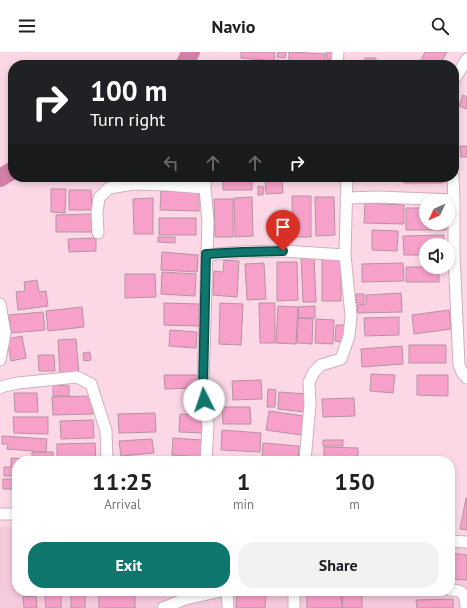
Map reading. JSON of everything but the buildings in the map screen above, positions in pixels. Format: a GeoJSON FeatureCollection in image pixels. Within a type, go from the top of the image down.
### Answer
{"type":"FeatureCollection","features":[{"type":"Feature","properties":{"kind":"street"},"geometry":{"type":"LineString","coordinates":[[459,72],[467,59]]}},
{"type":"Feature","properties":{"kind":"street"},"geometry":{"type":"LineString","coordinates":[[98,233],[97,212],[99,198],[109,188],[134,184],[166,185],[206,182],[208,221],[203,386],[208,426],[206,456]]}},
{"type":"Feature","properties":{"kind":"street"},"geometry":{"type":"LineString","coordinates":[[305,456],[310,404],[309,382],[314,372],[321,365],[340,359],[349,336],[351,316],[345,255],[346,182]]}},
{"type":"Feature","properties":{"kind":"street"},"geometry":{"type":"LineString","coordinates":[[453,182],[454,194]]}},
{"type":"Feature","properties":{"kind":"street"},"geometry":{"type":"LineString","coordinates":[[346,198],[379,197],[419,199]]}},
{"type":"Feature","properties":{"kind":"street"},"geometry":{"type":"LineString","coordinates":[[454,230],[459,365],[463,374],[467,378]]}},
{"type":"Feature","properties":{"kind":"street"},"geometry":{"type":"LineString","coordinates":[[206,254],[283,251],[345,255]]}},
{"type":"Feature","properties":{"kind":"street"},"geometry":{"type":"LineString","coordinates":[[0,304],[5,333],[0,360]]}},
{"type":"Feature","properties":{"kind":"street"},"geometry":{"type":"LineString","coordinates":[[0,388],[18,383],[77,377],[91,384],[106,431],[108,456]]}},
{"type":"Feature","properties":{"kind":"street"},"geometry":{"type":"LineString","coordinates":[[0,514],[12,514]]}},
{"type":"Feature","properties":{"kind":"street"},"geometry":{"type":"LineString","coordinates":[[455,541],[467,542]]}},
{"type":"Feature","properties":{"kind":"street"},"geometry":{"type":"LineString","coordinates":[[455,590],[462,592],[465,595],[466,608]]}},
{"type":"Feature","properties":{"kind":"street"},"geometry":{"type":"LineString","coordinates":[[163,608],[185,599],[198,596]]}},
{"type":"Feature","properties":{"kind":"street"},"geometry":{"type":"LineString","coordinates":[[227,596],[228,608]]}},
{"type":"Feature","properties":{"kind":"street"},"geometry":{"type":"LineString","coordinates":[[294,596],[294,608]]}},
{"type":"Feature","properties":{"kind":"shaded area"},"geometry":{"type":"Polygon","coordinates":[[[0,526],[12,527],[12,596],[455,596],[455,545],[467,546],[467,608],[0,608],[0,526]]]}},
{"type":"Feature","properties":{"kind":"waterway"},"geometry":{"type":"LineString","coordinates":[[187,60],[191,52]]}},
{"type":"Feature","properties":{"kind":"waterway"},"geometry":{"type":"LineString","coordinates":[[0,178],[8,173]]}},
{"type":"Feature","properties":{"kind":"route"},"geometry":{"type":"LineString","coordinates":[[204,400],[206,254],[283,251]]}}]}
